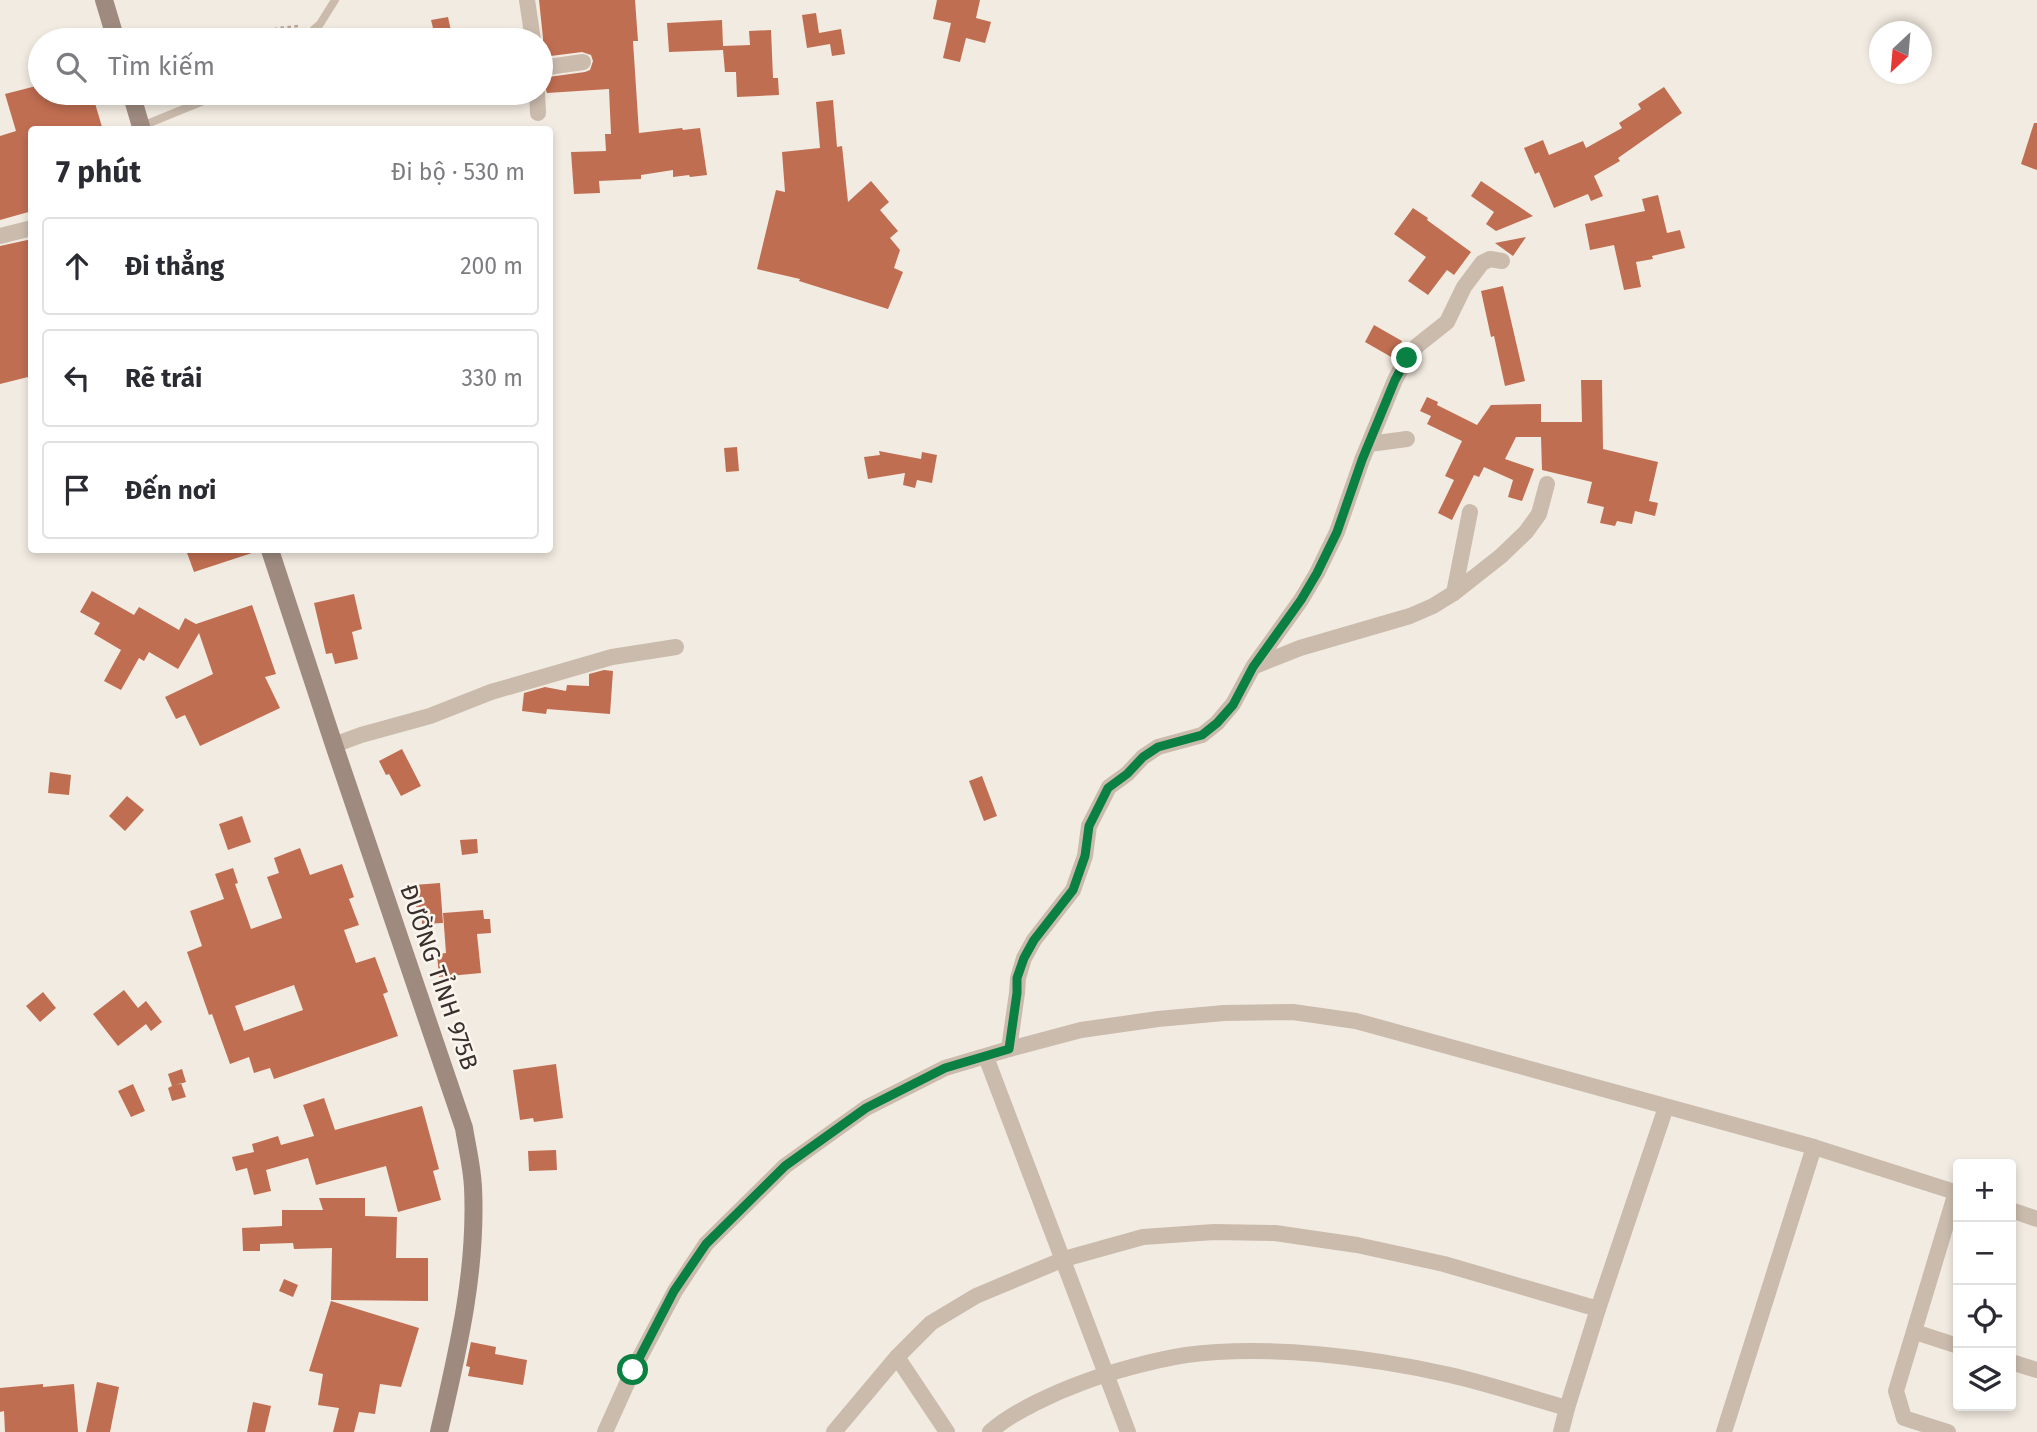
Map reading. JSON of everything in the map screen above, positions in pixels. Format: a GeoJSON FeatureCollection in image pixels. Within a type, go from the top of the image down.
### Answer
{"type":"FeatureCollection","features":[{"type":"Feature","properties":{"kind":"main road"},"geometry":{"type":"LineString","coordinates":[[104,0],[112,28]]}},
{"type":"Feature","properties":{"kind":"main road"},"geometry":{"type":"LineString","coordinates":[[135,105],[141,126]]}},
{"type":"Feature","properties":{"kind":"main road","name":"ĐƯỜNG TỈNH 975B"},"geometry":{"type":"LineString","coordinates":[[271,553],[464,1128],[473,1184],[474,1233],[465,1320],[439,1432]]}},
{"type":"Feature","properties":{"kind":"street"},"geometry":{"type":"LineString","coordinates":[[527,0],[531,28]]}},
{"type":"Feature","properties":{"kind":"street"},"geometry":{"type":"LineString","coordinates":[[553,66],[583,62]]}},
{"type":"Feature","properties":{"kind":"street"},"geometry":{"type":"LineString","coordinates":[[538,105],[538,113]]}},
{"type":"Feature","properties":{"kind":"street"},"geometry":{"type":"LineString","coordinates":[[0,236],[28,229]]}},
{"type":"Feature","properties":{"kind":"street"},"geometry":{"type":"LineString","coordinates":[[1009,1049],[1017,978],[1024,958],[1034,940],[1073,890],[1085,856],[1089,826],[1108,788],[1158,747],[1202,735],[1233,705],[1253,667],[1317,573],[1337,532],[1369,444],[1407,358],[1418,345],[1447,322],[1464,287],[1482,263],[1490,259],[1502,261]]}},
{"type":"Feature","properties":{"kind":"street"},"geometry":{"type":"LineString","coordinates":[[1369,444],[1407,439]]}},
{"type":"Feature","properties":{"kind":"street"},"geometry":{"type":"LineString","coordinates":[[1253,667],[1300,648],[1410,616],[1454,593],[1501,556],[1526,532],[1539,514],[1547,484]]}},
{"type":"Feature","properties":{"kind":"street"},"geometry":{"type":"LineString","coordinates":[[1454,593],[1470,512]]}},
{"type":"Feature","properties":{"kind":"street"},"geometry":{"type":"LineString","coordinates":[[334,745],[430,716],[491,692],[612,657],[676,647]]}},
{"type":"Feature","properties":{"kind":"street"},"geometry":{"type":"LineString","coordinates":[[606,1432],[633,1370],[674,1291],[706,1244],[785,1166],[866,1108],[945,1068],[1081,1030],[1224,1013],[1293,1012],[1356,1021],[1814,1147],[1953,1191]]}},
{"type":"Feature","properties":{"kind":"street"},"geometry":{"type":"LineString","coordinates":[[986,1057],[1128,1432]]}},
{"type":"Feature","properties":{"kind":"street"},"geometry":{"type":"LineString","coordinates":[[1561,1432],[1598,1309],[1666,1107]]}},
{"type":"Feature","properties":{"kind":"street"},"geometry":{"type":"LineString","coordinates":[[1724,1432],[1814,1147]]}},
{"type":"Feature","properties":{"kind":"street"},"geometry":{"type":"LineString","coordinates":[[1948,1432],[1904,1418],[1896,1391],[1953,1205]]}},
{"type":"Feature","properties":{"kind":"street"},"geometry":{"type":"LineString","coordinates":[[2016,1212],[2037,1219]]}},
{"type":"Feature","properties":{"kind":"street"},"geometry":{"type":"LineString","coordinates":[[834,1432],[897,1357],[931,1324],[975,1296],[1064,1259],[1143,1237],[1214,1232],[1276,1233],[1357,1245],[1444,1264],[1598,1309]]}},
{"type":"Feature","properties":{"kind":"street"},"geometry":{"type":"LineString","coordinates":[[1915,1332],[1953,1344]]}},
{"type":"Feature","properties":{"kind":"street"},"geometry":{"type":"LineString","coordinates":[[990,1432],[1065,1389],[1106,1374],[1186,1355],[1251,1352],[1314,1354],[1450,1375],[1567,1408]]}},
{"type":"Feature","properties":{"kind":"street"},"geometry":{"type":"LineString","coordinates":[[897,1357],[947,1432]]}},
{"type":"Feature","properties":{"kind":"street"},"geometry":{"type":"LineString","coordinates":[[2016,1364],[2037,1370]]}},
{"type":"Feature","properties":{"kind":"lane"},"geometry":{"type":"LineString","coordinates":[[316,28],[335,0]]}},
{"type":"Feature","properties":{"kind":"lane"},"geometry":{"type":"LineString","coordinates":[[147,126],[195,105]]}},
{"type":"Feature","properties":{"kind":"path"},"geometry":{"type":"LineString","coordinates":[[279,28],[320,24]]}},
{"type":"Feature","properties":{"kind":"building"},"geometry":{"type":"Polygon","coordinates":[[[539,0],[635,0],[638,41],[633,41],[639,133],[700,128],[707,175],[673,177],[673,170],[641,175],[641,179],[599,181],[600,193],[574,194],[571,152],[606,151],[605,134],[611,134],[609,89],[553,93],[553,76],[585,72],[590,70],[593,61],[591,55],[582,52],[553,56],[553,28],[542,28],[539,0]]]}},
{"type":"Feature","properties":{"kind":"building"},"geometry":{"type":"Polygon","coordinates":[[[937,0],[980,0],[976,18],[991,22],[985,43],[966,38],[960,62],[943,58],[951,23],[933,19],[937,0]]]}},
{"type":"Feature","properties":{"kind":"building"},"geometry":{"type":"Polygon","coordinates":[[[816,13],[819,33],[841,29],[845,54],[832,56],[830,44],[807,48],[802,15],[816,13]]]}},
{"type":"Feature","properties":{"kind":"building"},"geometry":{"type":"Polygon","coordinates":[[[448,17],[450,28],[433,28],[431,20],[448,17]]]}},
{"type":"Feature","properties":{"kind":"building"},"geometry":{"type":"Polygon","coordinates":[[[722,20],[723,46],[750,45],[749,31],[771,30],[773,78],[778,78],[779,95],[737,97],[736,72],[725,72],[723,50],[669,52],[667,23],[722,20]]]}},
{"type":"Feature","properties":{"kind":"building"},"geometry":{"type":"Polygon","coordinates":[[[1664,87],[1682,113],[1618,158],[1620,161],[1594,176],[1603,196],[1591,201],[1588,194],[1554,208],[1539,172],[1535,174],[1524,148],[1543,140],[1549,155],[1583,141],[1586,148],[1622,128],[1619,123],[1641,109],[1638,104],[1664,87]]]}},
{"type":"Feature","properties":{"kind":"building"},"geometry":{"type":"Polygon","coordinates":[[[28,88],[28,105],[96,105],[102,126],[28,126],[28,212],[0,220],[0,136],[16,131],[5,94],[28,88]]]}},
{"type":"Feature","properties":{"kind":"building"},"geometry":{"type":"Polygon","coordinates":[[[833,100],[837,147],[842,146],[848,202],[871,181],[889,202],[880,210],[898,231],[890,238],[900,250],[894,268],[903,272],[888,309],[799,281],[800,279],[757,269],[776,190],[785,192],[782,152],[820,148],[816,102],[833,100]]]}},
{"type":"Feature","properties":{"kind":"building"},"geometry":{"type":"Polygon","coordinates":[[[2034,123],[2037,123],[2037,170],[2021,164],[2034,123]]]}},
{"type":"Feature","properties":{"kind":"building"},"geometry":{"type":"Polygon","coordinates":[[[1481,181],[1533,216],[1496,231],[1486,224],[1494,212],[1471,196],[1481,181]]]}},
{"type":"Feature","properties":{"kind":"building"},"geometry":{"type":"Polygon","coordinates":[[[1658,195],[1667,233],[1680,230],[1685,248],[1636,262],[1641,287],[1624,290],[1614,245],[1590,250],[1585,224],[1645,211],[1642,199],[1658,195]]]}},
{"type":"Feature","properties":{"kind":"building"},"geometry":{"type":"Polygon","coordinates":[[[1413,208],[1471,252],[1454,275],[1447,270],[1428,295],[1408,281],[1426,257],[1394,234],[1413,208]]]}},
{"type":"Feature","properties":{"kind":"building"},"geometry":{"type":"Polygon","coordinates":[[[1526,237],[1513,256],[1495,243],[1526,237]]]}},
{"type":"Feature","properties":{"kind":"building"},"geometry":{"type":"Polygon","coordinates":[[[28,240],[28,377],[0,384],[0,246],[28,240]]]}},
{"type":"Feature","properties":{"kind":"building"},"geometry":{"type":"Polygon","coordinates":[[[1503,286],[1525,381],[1505,386],[1481,291],[1503,286]]]}},
{"type":"Feature","properties":{"kind":"building"},"geometry":{"type":"Polygon","coordinates":[[[1374,325],[1402,341],[1393,358],[1365,342],[1374,325]]]}},
{"type":"Feature","properties":{"kind":"building"},"geometry":{"type":"Polygon","coordinates":[[[1581,380],[1602,380],[1603,449],[1658,462],[1649,501],[1658,503],[1655,516],[1635,511],[1632,524],[1617,521],[1615,526],[1600,523],[1604,507],[1587,503],[1592,482],[1542,470],[1541,437],[1516,437],[1505,459],[1534,469],[1522,501],[1508,497],[1513,480],[1484,467],[1479,477],[1474,475],[1452,520],[1438,513],[1454,480],[1445,476],[1462,441],[1427,424],[1431,416],[1420,411],[1427,397],[1477,425],[1491,405],[1541,404],[1541,422],[1582,422],[1581,380]]]}},
{"type":"Feature","properties":{"kind":"building"},"geometry":{"type":"Polygon","coordinates":[[[737,447],[739,471],[726,472],[724,448],[737,447]]]}},
{"type":"Feature","properties":{"kind":"building"},"geometry":{"type":"Polygon","coordinates":[[[879,451],[921,459],[922,452],[937,455],[932,483],[917,480],[915,488],[903,485],[905,473],[868,479],[864,457],[880,455],[879,451]]]}},
{"type":"Feature","properties":{"kind":"building"},"geometry":{"type":"Polygon","coordinates":[[[187,553],[252,553],[194,572],[187,553]]]}},
{"type":"Feature","properties":{"kind":"building"},"geometry":{"type":"Polygon","coordinates":[[[92,591],[134,615],[139,607],[179,630],[185,618],[196,624],[252,605],[276,674],[265,677],[280,708],[200,746],[185,715],[176,719],[165,697],[213,674],[199,633],[178,669],[149,652],[144,661],[139,658],[121,690],[104,681],[121,650],[94,634],[100,623],[80,612],[92,591]]]}},
{"type":"Feature","properties":{"kind":"building"},"geometry":{"type":"Polygon","coordinates":[[[354,594],[362,629],[352,632],[358,659],[335,664],[332,653],[326,654],[314,603],[354,594]]]}},
{"type":"Feature","properties":{"kind":"building"},"geometry":{"type":"Polygon","coordinates":[[[604,670],[613,671],[610,714],[547,709],[546,714],[522,711],[524,693],[545,687],[566,691],[567,685],[589,686],[589,674],[604,670]]]}},
{"type":"Feature","properties":{"kind":"building"},"geometry":{"type":"Polygon","coordinates":[[[402,749],[421,786],[401,796],[379,761],[402,749]]]}},
{"type":"Feature","properties":{"kind":"building"},"geometry":{"type":"Polygon","coordinates":[[[50,772],[71,775],[69,795],[48,793],[50,772]]]}},
{"type":"Feature","properties":{"kind":"building"},"geometry":{"type":"Polygon","coordinates":[[[982,776],[997,816],[984,821],[969,781],[982,776]]]}},
{"type":"Feature","properties":{"kind":"building"},"geometry":{"type":"Polygon","coordinates":[[[127,796],[144,810],[125,831],[109,816],[127,796]]]}},
{"type":"Feature","properties":{"kind":"building"},"geometry":{"type":"Polygon","coordinates":[[[242,816],[251,842],[228,850],[219,824],[242,816]]]}},
{"type":"Feature","properties":{"kind":"building"},"geometry":{"type":"Polygon","coordinates":[[[477,839],[478,853],[462,855],[460,840],[477,839]]]}},
{"type":"Feature","properties":{"kind":"building"},"geometry":{"type":"Polygon","coordinates":[[[300,848],[310,875],[342,864],[354,897],[349,899],[359,925],[344,930],[356,963],[375,957],[388,992],[383,994],[398,1036],[274,1079],[270,1068],[254,1073],[249,1057],[230,1064],[187,952],[202,946],[190,911],[224,899],[215,874],[233,868],[238,883],[235,884],[251,929],[282,918],[267,877],[279,873],[274,858],[300,848]],[[294,985],[235,1006],[244,1031],[303,1010],[294,985]]]}},
{"type":"Feature","properties":{"kind":"building"},"geometry":{"type":"Polygon","coordinates":[[[440,883],[443,923],[422,924],[421,907],[416,907],[414,885],[440,883]]]}},
{"type":"Feature","properties":{"kind":"building"},"geometry":{"type":"Polygon","coordinates":[[[483,910],[484,919],[490,919],[491,933],[477,934],[481,973],[439,977],[437,954],[446,953],[443,913],[483,910]]]}},
{"type":"Feature","properties":{"kind":"building"},"geometry":{"type":"Polygon","coordinates":[[[124,990],[138,1008],[146,1001],[162,1022],[151,1031],[146,1024],[118,1046],[93,1014],[124,990]]]}},
{"type":"Feature","properties":{"kind":"building"},"geometry":{"type":"Polygon","coordinates":[[[43,992],[56,1008],[40,1022],[26,1006],[43,992]]]}},
{"type":"Feature","properties":{"kind":"building"},"geometry":{"type":"Polygon","coordinates":[[[556,1064],[563,1118],[534,1122],[533,1118],[520,1120],[513,1070],[556,1064]]]}},
{"type":"Feature","properties":{"kind":"building"},"geometry":{"type":"Polygon","coordinates":[[[182,1069],[186,1082],[181,1083],[186,1097],[172,1101],[168,1088],[172,1086],[168,1074],[182,1069]]]}},
{"type":"Feature","properties":{"kind":"building"},"geometry":{"type":"Polygon","coordinates":[[[133,1084],[145,1111],[131,1117],[118,1091],[133,1084]]]}},
{"type":"Feature","properties":{"kind":"building"},"geometry":{"type":"Polygon","coordinates":[[[324,1098],[335,1130],[422,1106],[439,1169],[433,1171],[441,1200],[398,1212],[386,1166],[316,1185],[308,1158],[266,1170],[271,1191],[254,1195],[247,1168],[236,1171],[232,1157],[254,1152],[252,1144],[278,1136],[281,1145],[314,1136],[303,1105],[324,1098]]]}},
{"type":"Feature","properties":{"kind":"building"},"geometry":{"type":"Polygon","coordinates":[[[556,1150],[557,1170],[529,1171],[528,1151],[556,1150]]]}},
{"type":"Feature","properties":{"kind":"building"},"geometry":{"type":"Polygon","coordinates":[[[319,1198],[365,1198],[365,1216],[397,1217],[396,1258],[428,1258],[428,1301],[331,1300],[332,1248],[294,1249],[293,1243],[260,1244],[260,1251],[243,1251],[242,1228],[282,1226],[282,1210],[323,1210],[319,1198]]]}},
{"type":"Feature","properties":{"kind":"building"},"geometry":{"type":"Polygon","coordinates":[[[284,1279],[298,1285],[293,1297],[279,1291],[284,1279]]]}},
{"type":"Feature","properties":{"kind":"building"},"geometry":{"type":"Polygon","coordinates":[[[331,1301],[419,1328],[401,1387],[380,1384],[375,1414],[359,1412],[354,1432],[333,1432],[339,1408],[318,1405],[323,1374],[309,1371],[331,1301]]]}},
{"type":"Feature","properties":{"kind":"building"},"geometry":{"type":"Polygon","coordinates":[[[471,1342],[496,1347],[495,1354],[527,1360],[523,1385],[468,1376],[470,1367],[466,1366],[471,1342]]]}},
{"type":"Feature","properties":{"kind":"building"},"geometry":{"type":"Polygon","coordinates":[[[97,1382],[119,1387],[110,1432],[86,1432],[97,1382]]]}},
{"type":"Feature","properties":{"kind":"building"},"geometry":{"type":"Polygon","coordinates":[[[43,1384],[43,1387],[74,1384],[78,1432],[5,1432],[4,1411],[0,1412],[0,1388],[43,1384]]]}},
{"type":"Feature","properties":{"kind":"building"},"geometry":{"type":"Polygon","coordinates":[[[253,1402],[271,1406],[265,1432],[247,1432],[253,1402]]]}},
{"type":"Feature","properties":{"kind":"route"},"geometry":{"type":"LineString","coordinates":[[633,1370],[674,1291],[706,1244],[785,1166],[866,1108],[945,1068],[1009,1049],[1017,978],[1024,958],[1034,940],[1073,890],[1085,856],[1089,826],[1108,788],[1158,747],[1202,735],[1233,705],[1253,667],[1279,633],[1317,573],[1337,532],[1362,460],[1407,358]]}}]}
